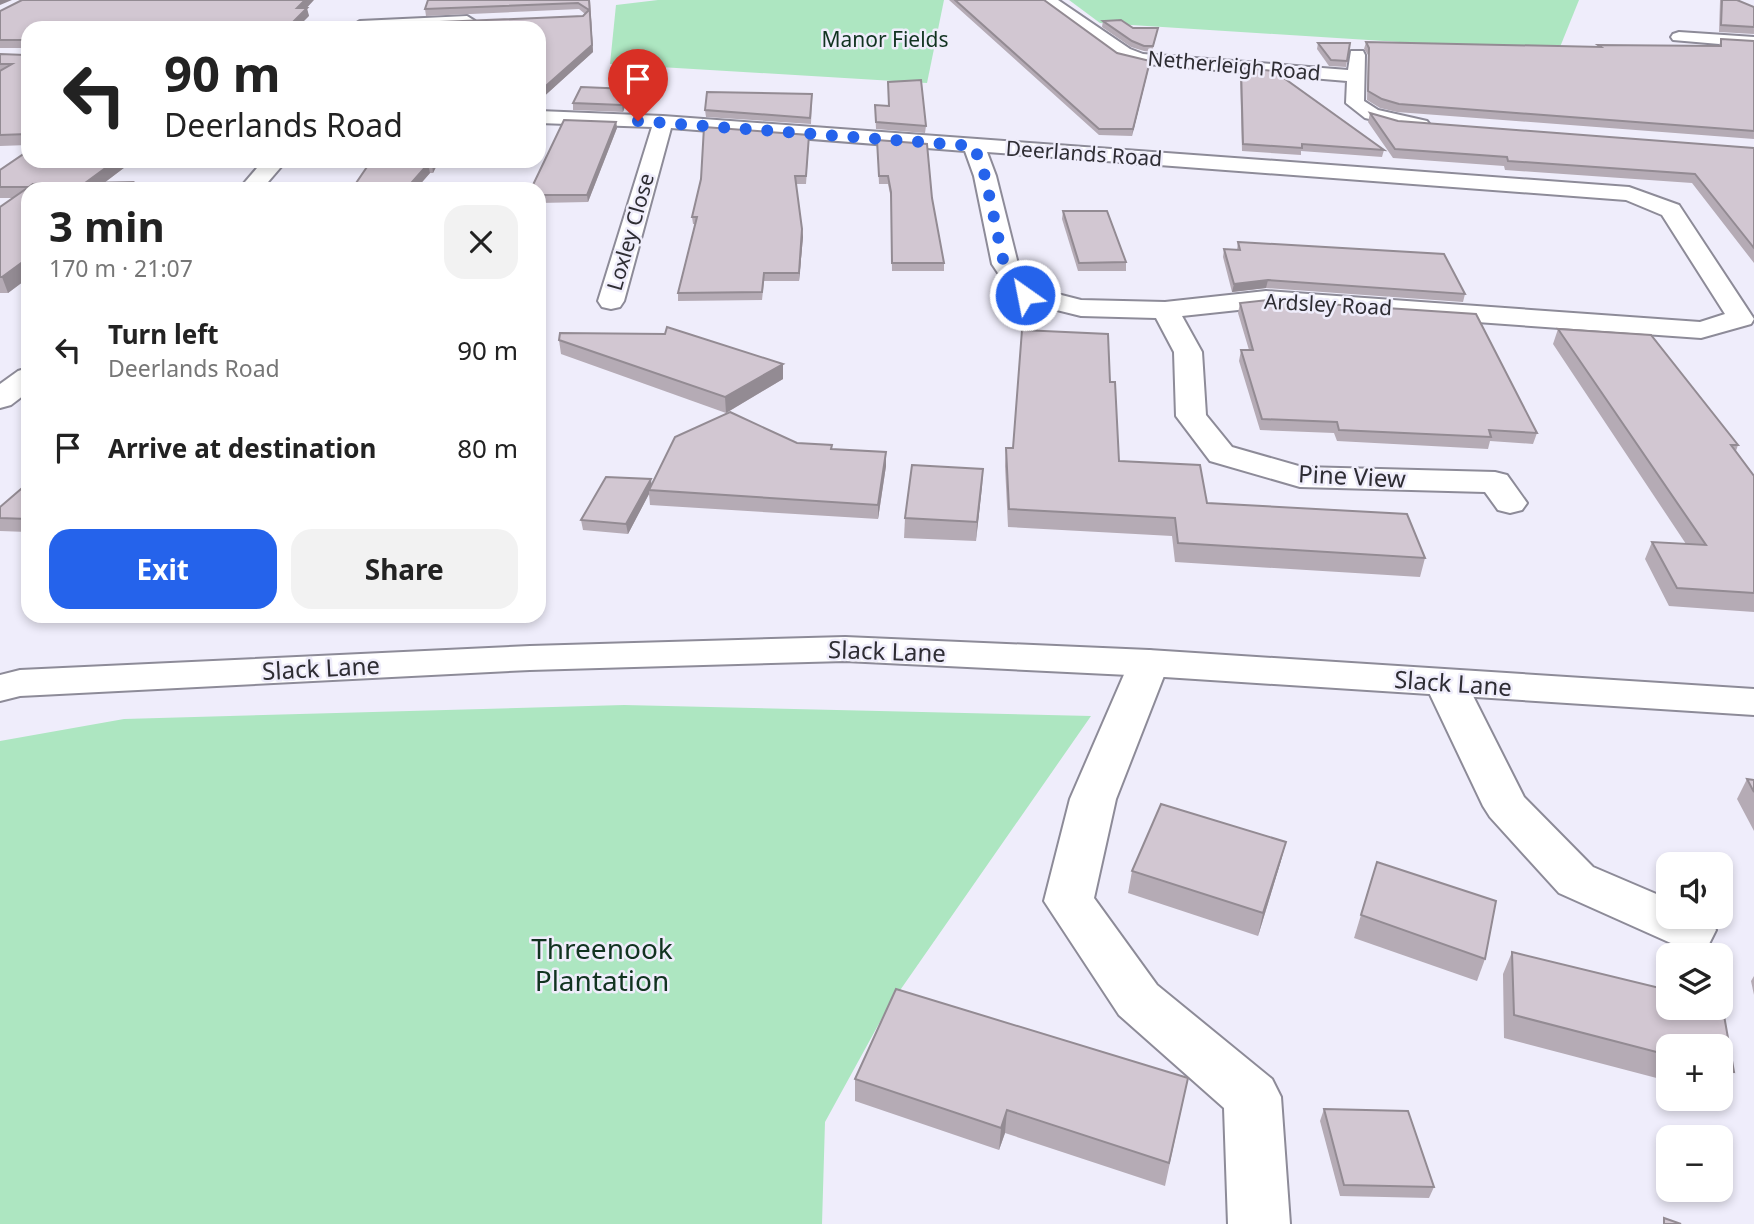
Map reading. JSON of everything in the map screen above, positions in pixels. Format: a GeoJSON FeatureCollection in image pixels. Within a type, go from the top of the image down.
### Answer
{"type":"FeatureCollection","features":[{"type":"Feature","properties":{"kind":"street","name":"Netherleigh Road"},"geometry":{"type":"LineString","coordinates":[[1048,0],[1124,53],[1141,59],[1354,76]]}},
{"type":"Feature","properties":{"kind":"street"},"geometry":{"type":"LineString","coordinates":[[363,21],[370,9]]}},
{"type":"Feature","properties":{"kind":"street"},"geometry":{"type":"LineString","coordinates":[[1679,37],[1754,42]]}},
{"type":"Feature","properties":{"kind":"street","name":"Netherleigh Road"},"geometry":{"type":"LineString","coordinates":[[1357,55],[1354,76],[1355,103],[1372,114],[1396,121],[1446,127]]}},
{"type":"Feature","properties":{"kind":"street","name":"Deerlands Road"},"geometry":{"type":"LineString","coordinates":[[546,117],[663,122],[1629,194]]}},
{"type":"Feature","properties":{"kind":"street","name":"Loxley Close"},"geometry":{"type":"LineString","coordinates":[[611,300],[663,122]]}},
{"type":"Feature","properties":{"kind":"street","name":"Ardsley Road"},"geometry":{"type":"LineString","coordinates":[[974,146],[985,176],[1004,264],[1025,295],[1081,308],[1165,310],[1266,299],[1701,330],[1741,318],[1671,210],[1629,194]]}},
{"type":"Feature","properties":{"kind":"street"},"geometry":{"type":"LineString","coordinates":[[256,182],[269,168]]}},
{"type":"Feature","properties":{"kind":"street","name":"Pine View"},"geometry":{"type":"LineString","coordinates":[[1165,310],[1188,352],[1191,416],[1221,454],[1300,477],[1495,482],[1510,503]]}},
{"type":"Feature","properties":{"kind":"street"},"geometry":{"type":"LineString","coordinates":[[0,399],[21,382]]}},
{"type":"Feature","properties":{"kind":"street"},"geometry":{"type":"LineString","coordinates":[[0,412],[21,413]]}},
{"type":"Feature","properties":{"kind":"street","name":"Slack Lane"},"geometry":{"type":"LineString","coordinates":[[7,683],[530,658],[845,649],[1149,663],[1754,702]]}},
{"type":"Feature","properties":{"kind":"street"},"geometry":{"type":"LineString","coordinates":[[1149,663],[1093,799],[1069,901],[1138,1000],[1252,1097],[1259,1224]]}},
{"type":"Feature","properties":{"kind":"street"},"geometry":{"type":"LineString","coordinates":[[1446,684],[1506,806],[1576,880],[1691,930]]}},
{"type":"Feature","properties":{"kind":"green space","name":"Manor Fields"},"geometry":{"type":"Polygon","coordinates":[[[658,0],[944,0],[927,83],[610,64],[616,5],[658,0]]]}},
{"type":"Feature","properties":{"kind":"green space"},"geometry":{"type":"Polygon","coordinates":[[[1069,0],[1579,0],[1558,52],[1100,23],[1069,0]]]}},
{"type":"Feature","properties":{"kind":"green space","name":"Threenook Plantation"},"geometry":{"type":"Polygon","coordinates":[[[624,705],[1091,716],[887,1009],[825,1122],[822,1224],[0,1224],[0,741],[124,719],[624,705]]]}},
{"type":"Feature","properties":{"kind":"building"},"geometry":{"type":"Polygon","coordinates":[[[22,0],[305,0],[297,8],[307,8],[294,21],[21,21],[21,40],[0,40],[0,11],[22,0]]]}},
{"type":"Feature","properties":{"kind":"building"},"geometry":{"type":"Polygon","coordinates":[[[428,0],[589,0],[592,45],[546,86],[546,21],[464,21],[583,16],[589,10],[578,3],[425,9],[428,0]]]}},
{"type":"Feature","properties":{"kind":"building"},"geometry":{"type":"Polygon","coordinates":[[[955,0],[1044,0],[1117,53],[1150,61],[1133,129],[1099,129],[955,0]]]}},
{"type":"Feature","properties":{"kind":"building"},"geometry":{"type":"Polygon","coordinates":[[[1722,0],[1737,0],[1754,7],[1754,27],[1721,25],[1722,0]]]}},
{"type":"Feature","properties":{"kind":"building"},"geometry":{"type":"Polygon","coordinates":[[[1121,20],[1133,28],[1158,28],[1153,46],[1132,41],[1103,21],[1121,20]]]}},
{"type":"Feature","properties":{"kind":"building"},"geometry":{"type":"Polygon","coordinates":[[[1721,39],[1754,41],[1754,131],[1399,104],[1368,91],[1369,48],[1366,42],[1601,47],[1598,45],[1721,46],[1721,39]]]}},
{"type":"Feature","properties":{"kind":"building"},"geometry":{"type":"Polygon","coordinates":[[[1318,43],[1350,43],[1347,61],[1331,60],[1318,43]]]}},
{"type":"Feature","properties":{"kind":"building"},"geometry":{"type":"Polygon","coordinates":[[[0,54],[21,55],[21,134],[0,135],[0,71],[12,64],[0,64],[0,54]]]}},
{"type":"Feature","properties":{"kind":"building"},"geometry":{"type":"Polygon","coordinates":[[[1241,68],[1274,71],[1384,150],[1302,144],[1302,148],[1243,144],[1241,68]]]}},
{"type":"Feature","properties":{"kind":"building"},"geometry":{"type":"Polygon","coordinates":[[[921,80],[926,126],[876,122],[875,105],[889,106],[888,82],[921,80]]]}},
{"type":"Feature","properties":{"kind":"building"},"geometry":{"type":"Polygon","coordinates":[[[581,87],[629,89],[622,105],[573,103],[581,87]]]}},
{"type":"Feature","properties":{"kind":"building"},"geometry":{"type":"Polygon","coordinates":[[[707,92],[812,94],[810,118],[705,110],[707,92]]]}},
{"type":"Feature","properties":{"kind":"building"},"geometry":{"type":"Polygon","coordinates":[[[1370,113],[1398,121],[1754,148],[1754,248],[1695,174],[1508,161],[1507,157],[1395,149],[1370,113]]]}},
{"type":"Feature","properties":{"kind":"building"},"geometry":{"type":"Polygon","coordinates":[[[564,120],[616,122],[587,195],[546,195],[546,182],[534,182],[541,168],[546,168],[546,158],[564,120]]]}},
{"type":"Feature","properties":{"kind":"building"},"geometry":{"type":"Polygon","coordinates":[[[704,127],[809,135],[806,176],[795,176],[802,229],[799,273],[764,273],[762,292],[678,293],[697,217],[692,217],[701,179],[704,127]]]}},
{"type":"Feature","properties":{"kind":"building"},"geometry":{"type":"Polygon","coordinates":[[[877,140],[927,144],[932,198],[944,263],[892,263],[891,192],[888,176],[879,176],[877,140]]]}},
{"type":"Feature","properties":{"kind":"building"},"geometry":{"type":"Polygon","coordinates":[[[21,156],[21,168],[105,168],[86,182],[21,182],[21,187],[0,187],[0,170],[21,156]]]}},
{"type":"Feature","properties":{"kind":"building"},"geometry":{"type":"Polygon","coordinates":[[[366,168],[424,168],[412,182],[357,182],[366,168]]]}},
{"type":"Feature","properties":{"kind":"building"},"geometry":{"type":"Polygon","coordinates":[[[21,192],[21,263],[2,277],[0,277],[0,207],[21,192]]]}},
{"type":"Feature","properties":{"kind":"building"},"geometry":{"type":"Polygon","coordinates":[[[1063,211],[1107,211],[1126,262],[1079,263],[1063,211]]]}},
{"type":"Feature","properties":{"kind":"building"},"geometry":{"type":"Polygon","coordinates":[[[1238,242],[1444,254],[1465,294],[1268,280],[1234,284],[1224,249],[1240,250],[1238,242]]]}},
{"type":"Feature","properties":{"kind":"building"},"geometry":{"type":"Polygon","coordinates":[[[1268,300],[1476,314],[1537,433],[1489,430],[1491,437],[1339,430],[1337,422],[1262,419],[1241,350],[1253,350],[1240,303],[1268,300]]]}},
{"type":"Feature","properties":{"kind":"building"},"geometry":{"type":"Polygon","coordinates":[[[667,327],[783,364],[725,397],[559,340],[560,333],[665,334],[667,327]]]}},
{"type":"Feature","properties":{"kind":"building"},"geometry":{"type":"Polygon","coordinates":[[[1558,329],[1651,335],[1738,445],[1731,445],[1754,476],[1754,593],[1677,588],[1652,542],[1706,545],[1558,329]]]}},
{"type":"Feature","properties":{"kind":"building"},"geometry":{"type":"Polygon","coordinates":[[[1022,330],[1108,334],[1110,382],[1115,382],[1119,461],[1200,465],[1207,503],[1407,514],[1425,558],[1178,543],[1175,518],[1009,509],[1006,448],[1013,448],[1022,330]]]}},
{"type":"Feature","properties":{"kind":"building"},"geometry":{"type":"Polygon","coordinates":[[[730,412],[797,443],[832,445],[831,449],[886,452],[878,505],[649,490],[675,437],[730,412]]]}},
{"type":"Feature","properties":{"kind":"building"},"geometry":{"type":"Polygon","coordinates":[[[912,465],[983,469],[977,522],[905,518],[912,465]]]}},
{"type":"Feature","properties":{"kind":"building"},"geometry":{"type":"Polygon","coordinates":[[[606,477],[651,479],[626,524],[581,520],[606,477]]]}},
{"type":"Feature","properties":{"kind":"building"},"geometry":{"type":"Polygon","coordinates":[[[21,489],[21,519],[0,518],[0,507],[21,489]]]}},
{"type":"Feature","properties":{"kind":"building"},"geometry":{"type":"Polygon","coordinates":[[[1747,779],[1754,780],[1754,792],[1747,779]]]}},
{"type":"Feature","properties":{"kind":"building"},"geometry":{"type":"Polygon","coordinates":[[[1161,804],[1286,842],[1263,913],[1132,871],[1161,804]]]}},
{"type":"Feature","properties":{"kind":"building"},"geometry":{"type":"Polygon","coordinates":[[[1377,862],[1496,901],[1485,959],[1361,915],[1377,862]]]}},
{"type":"Feature","properties":{"kind":"building"},"geometry":{"type":"Polygon","coordinates":[[[1512,952],[1656,987],[1656,1020],[1725,1020],[1727,1034],[1656,1034],[1656,1052],[1514,1015],[1512,952]]]}},
{"type":"Feature","properties":{"kind":"building"},"geometry":{"type":"Polygon","coordinates":[[[896,989],[1188,1078],[1169,1163],[1007,1110],[1001,1128],[855,1079],[896,989]]]}},
{"type":"Feature","properties":{"kind":"building"},"geometry":{"type":"Polygon","coordinates":[[[1324,1109],[1408,1111],[1434,1187],[1344,1185],[1324,1109]]]}},
{"type":"Feature","properties":{"kind":"building"},"geometry":{"type":"Polygon","coordinates":[[[1664,1218],[1681,1224],[1664,1224],[1664,1218]]]}},
{"type":"Feature","properties":{"kind":"route"},"geometry":{"type":"LineString","coordinates":[[638,121],[974,146],[985,176],[1004,264],[1025,295]]}}]}
